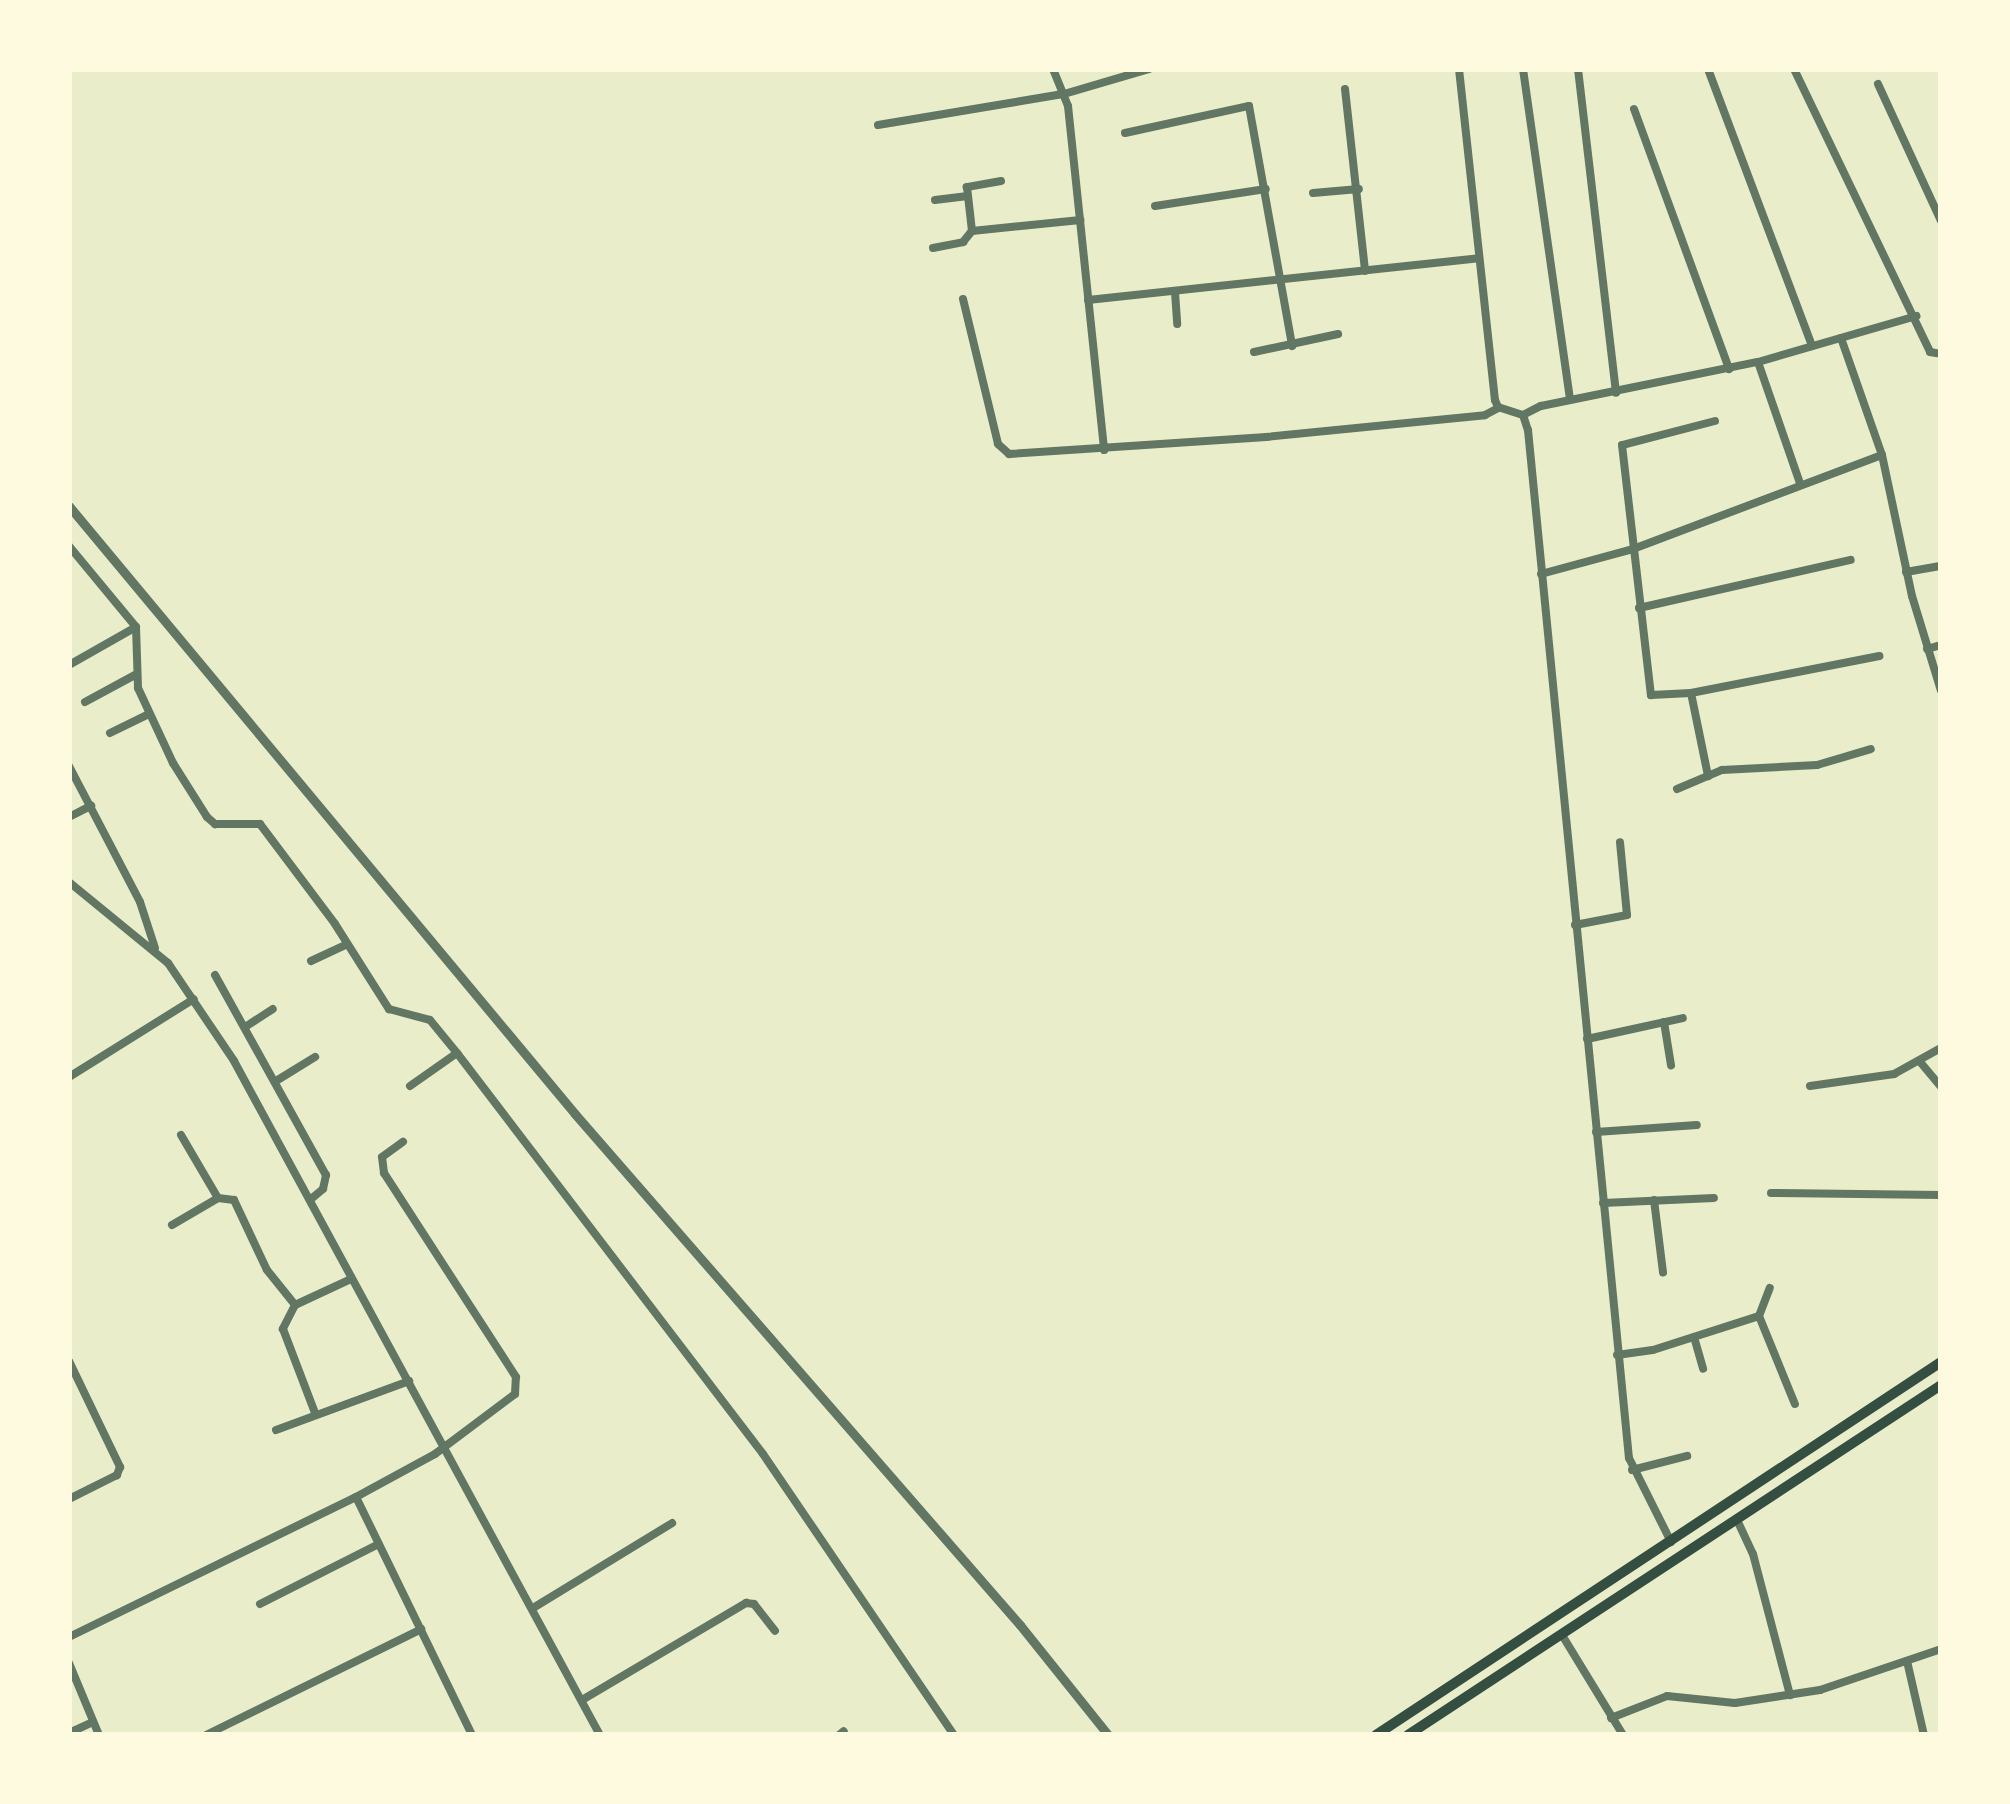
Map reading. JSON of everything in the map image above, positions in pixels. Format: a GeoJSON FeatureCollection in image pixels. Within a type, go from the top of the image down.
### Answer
{"type":"FeatureCollection","features":[{"type":"Feature","properties":{"kind":"main road"},"geometry":{"type":"LineString","coordinates":[[1376,1735],[1672,1544],[1941,1362]]}},
{"type":"Feature","properties":{"kind":"main road"},"geometry":{"type":"LineString","coordinates":[[1408,1735],[1738,1522],[1941,1384]]}},
{"type":"Feature","properties":{"kind":"main road"},"geometry":{"type":"LineString","coordinates":[[1672,1544],[1681,1559]]}},
{"type":"Feature","properties":{"kind":"street"},"geometry":{"type":"LineString","coordinates":[[1053,69],[1064,94],[1104,449]]}},
{"type":"Feature","properties":{"kind":"street"},"geometry":{"type":"LineString","coordinates":[[878,125],[1064,94],[1149,69]]}},
{"type":"Feature","properties":{"kind":"street"},"geometry":{"type":"LineString","coordinates":[[1459,69],[1498,407]]}},
{"type":"Feature","properties":{"kind":"street"},"geometry":{"type":"LineString","coordinates":[[1522,69],[1570,401]]}},
{"type":"Feature","properties":{"kind":"street"},"geometry":{"type":"LineString","coordinates":[[1578,69],[1616,393]]}},
{"type":"Feature","properties":{"kind":"street"},"geometry":{"type":"LineString","coordinates":[[1708,69],[1812,346]]}},
{"type":"Feature","properties":{"kind":"street"},"geometry":{"type":"LineString","coordinates":[[1794,69],[1930,352],[1941,355]]}},
{"type":"Feature","properties":{"kind":"street"},"geometry":{"type":"LineString","coordinates":[[1878,84],[1941,220]]}},
{"type":"Feature","properties":{"kind":"street"},"geometry":{"type":"LineString","coordinates":[[1345,89],[1365,272]]}},
{"type":"Feature","properties":{"kind":"street"},"geometry":{"type":"LineString","coordinates":[[1125,133],[1243,104],[1252,112],[1292,346]]}},
{"type":"Feature","properties":{"kind":"street"},"geometry":{"type":"LineString","coordinates":[[1634,109],[1729,369]]}},
{"type":"Feature","properties":{"kind":"street"},"geometry":{"type":"LineString","coordinates":[[933,248],[963,242],[971,231],[967,187],[1001,181]]}},
{"type":"Feature","properties":{"kind":"street"},"geometry":{"type":"LineString","coordinates":[[1312,193],[1359,189]]}},
{"type":"Feature","properties":{"kind":"street"},"geometry":{"type":"LineString","coordinates":[[1155,206],[1266,190]]}},
{"type":"Feature","properties":{"kind":"street"},"geometry":{"type":"LineString","coordinates":[[935,200],[965,196]]}},
{"type":"Feature","properties":{"kind":"street"},"geometry":{"type":"LineString","coordinates":[[971,231],[1080,220]]}},
{"type":"Feature","properties":{"kind":"street"},"geometry":{"type":"LineString","coordinates":[[1088,300],[1479,258]]}},
{"type":"Feature","properties":{"kind":"street"},"geometry":{"type":"LineString","coordinates":[[1175,292],[1178,324]]}},
{"type":"Feature","properties":{"kind":"street"},"geometry":{"type":"LineString","coordinates":[[963,299],[1001,452],[1104,449],[1463,417],[1498,407],[1523,415],[1758,362],[1916,316]]}},
{"type":"Feature","properties":{"kind":"street"},"geometry":{"type":"LineString","coordinates":[[1254,352],[1338,334]]}},
{"type":"Feature","properties":{"kind":"street"},"geometry":{"type":"LineString","coordinates":[[1841,338],[1882,455],[1906,572],[1941,691]]}},
{"type":"Feature","properties":{"kind":"street"},"geometry":{"type":"LineString","coordinates":[[1758,362],[1800,483]]}},
{"type":"Feature","properties":{"kind":"street"},"geometry":{"type":"LineString","coordinates":[[1523,415],[1631,1470],[1672,1544]]}},
{"type":"Feature","properties":{"kind":"street"},"geometry":{"type":"LineString","coordinates":[[1714,421],[1622,445],[1651,694],[1691,693],[1879,656]]}},
{"type":"Feature","properties":{"kind":"street"},"geometry":{"type":"LineString","coordinates":[[1541,574],[1633,549],[1882,455]]}},
{"type":"Feature","properties":{"kind":"street"},"geometry":{"type":"LineString","coordinates":[[69,506],[575,1114],[1020,1625],[1108,1735]]}},
{"type":"Feature","properties":{"kind":"street"},"geometry":{"type":"LineString","coordinates":[[69,546],[136,627],[141,646],[135,675],[149,714],[207,817],[215,824],[260,824],[389,1009],[430,1020],[457,1053],[763,1454],[954,1735]]}},
{"type":"Feature","properties":{"kind":"street"},"geometry":{"type":"LineString","coordinates":[[1639,608],[1851,560]]}},
{"type":"Feature","properties":{"kind":"street"},"geometry":{"type":"LineString","coordinates":[[1906,572],[1941,566]]}},
{"type":"Feature","properties":{"kind":"street"},"geometry":{"type":"LineString","coordinates":[[69,664],[136,627]]}},
{"type":"Feature","properties":{"kind":"street"},"geometry":{"type":"LineString","coordinates":[[1927,649],[1941,646]]}},
{"type":"Feature","properties":{"kind":"street"},"geometry":{"type":"LineString","coordinates":[[86,702],[135,675]]}},
{"type":"Feature","properties":{"kind":"street"},"geometry":{"type":"LineString","coordinates":[[1691,693],[1708,776]]}},
{"type":"Feature","properties":{"kind":"street"},"geometry":{"type":"LineString","coordinates":[[110,733],[149,714]]}},
{"type":"Feature","properties":{"kind":"street"},"geometry":{"type":"LineString","coordinates":[[1678,789],[1734,767],[1817,765],[1871,748]]}},
{"type":"Feature","properties":{"kind":"street"},"geometry":{"type":"LineString","coordinates":[[69,766],[152,926],[155,950]]}},
{"type":"Feature","properties":{"kind":"street"},"geometry":{"type":"LineString","coordinates":[[69,817],[91,806]]}},
{"type":"Feature","properties":{"kind":"street"},"geometry":{"type":"LineString","coordinates":[[1576,925],[1627,915],[1621,842]]}},
{"type":"Feature","properties":{"kind":"street"},"geometry":{"type":"LineString","coordinates":[[69,882],[155,950],[194,998],[310,1199],[600,1735]]}},
{"type":"Feature","properties":{"kind":"street"},"geometry":{"type":"LineString","coordinates":[[311,961],[347,944]]}},
{"type":"Feature","properties":{"kind":"street"},"geometry":{"type":"LineString","coordinates":[[215,975],[326,1175],[323,1189],[310,1199]]}},
{"type":"Feature","properties":{"kind":"street"},"geometry":{"type":"LineString","coordinates":[[69,1077],[194,998]]}},
{"type":"Feature","properties":{"kind":"street"},"geometry":{"type":"LineString","coordinates":[[245,1027],[273,1009]]}},
{"type":"Feature","properties":{"kind":"street"},"geometry":{"type":"LineString","coordinates":[[1587,1039],[1683,1018]]}},
{"type":"Feature","properties":{"kind":"street"},"geometry":{"type":"LineString","coordinates":[[1664,1022],[1671,1065]]}},
{"type":"Feature","properties":{"kind":"street"},"geometry":{"type":"LineString","coordinates":[[1810,1087],[1894,1074],[1941,1048]]}},
{"type":"Feature","properties":{"kind":"street"},"geometry":{"type":"LineString","coordinates":[[410,1086],[457,1053]]}},
{"type":"Feature","properties":{"kind":"street"},"geometry":{"type":"LineString","coordinates":[[276,1081],[314,1057]]}},
{"type":"Feature","properties":{"kind":"street"},"geometry":{"type":"LineString","coordinates":[[1921,1063],[1941,1087]]}},
{"type":"Feature","properties":{"kind":"street"},"geometry":{"type":"LineString","coordinates":[[1596,1132],[1696,1125]]}},
{"type":"Feature","properties":{"kind":"street"},"geometry":{"type":"LineString","coordinates":[[182,1135],[218,1198]]}},
{"type":"Feature","properties":{"kind":"street"},"geometry":{"type":"LineString","coordinates":[[69,1636],[356,1497],[445,1447],[515,1394],[518,1385],[384,1173],[382,1157],[403,1142]]}},
{"type":"Feature","properties":{"kind":"street"},"geometry":{"type":"LineString","coordinates":[[1771,1193],[1941,1195]]}},
{"type":"Feature","properties":{"kind":"street"},"geometry":{"type":"LineString","coordinates":[[172,1225],[218,1198],[234,1200],[268,1270],[296,1305]]}},
{"type":"Feature","properties":{"kind":"street"},"geometry":{"type":"LineString","coordinates":[[1603,1203],[1714,1198]]}},
{"type":"Feature","properties":{"kind":"street"},"geometry":{"type":"LineString","coordinates":[[1654,1200],[1663,1272]]}},
{"type":"Feature","properties":{"kind":"street"},"geometry":{"type":"LineString","coordinates":[[315,1413],[285,1340],[285,1321],[296,1305],[352,1279]]}},
{"type":"Feature","properties":{"kind":"street"},"geometry":{"type":"LineString","coordinates":[[1770,1288],[1759,1316],[1795,1404]]}},
{"type":"Feature","properties":{"kind":"street"},"geometry":{"type":"LineString","coordinates":[[1617,1355],[1759,1316]]}},
{"type":"Feature","properties":{"kind":"street"},"geometry":{"type":"LineString","coordinates":[[1694,1336],[1703,1369]]}},
{"type":"Feature","properties":{"kind":"street"},"geometry":{"type":"LineString","coordinates":[[69,1361],[120,1467],[117,1475],[69,1499]]}},
{"type":"Feature","properties":{"kind":"street"},"geometry":{"type":"LineString","coordinates":[[276,1430],[409,1381]]}},
{"type":"Feature","properties":{"kind":"street"},"geometry":{"type":"LineString","coordinates":[[1631,1470],[1687,1456]]}},
{"type":"Feature","properties":{"kind":"street"},"geometry":{"type":"LineString","coordinates":[[356,1497],[472,1735]]}},
{"type":"Feature","properties":{"kind":"street"},"geometry":{"type":"LineString","coordinates":[[1738,1522],[1753,1554],[1790,1695]]}},
{"type":"Feature","properties":{"kind":"street"},"geometry":{"type":"LineString","coordinates":[[533,1608],[672,1523]]}},
{"type":"Feature","properties":{"kind":"street"},"geometry":{"type":"LineString","coordinates":[[260,1604],[379,1544]]}},
{"type":"Feature","properties":{"kind":"street"},"geometry":{"type":"LineString","coordinates":[[582,1700],[746,1603],[754,1604],[775,1631]]}},
{"type":"Feature","properties":{"kind":"street"},"geometry":{"type":"LineString","coordinates":[[206,1735],[421,1629]]}},
{"type":"Feature","properties":{"kind":"street"},"geometry":{"type":"LineString","coordinates":[[1562,1635],[1623,1735]]}},
{"type":"Feature","properties":{"kind":"street"},"geometry":{"type":"LineString","coordinates":[[1611,1718],[1667,1696],[1735,1702],[1790,1695],[1940,1653]]}},
{"type":"Feature","properties":{"kind":"street"},"geometry":{"type":"LineString","coordinates":[[1907,1661],[1924,1735]]}},
{"type":"Feature","properties":{"kind":"street"},"geometry":{"type":"LineString","coordinates":[[69,1663],[99,1735]]}},
{"type":"Feature","properties":{"kind":"street"},"geometry":{"type":"LineString","coordinates":[[69,1733],[94,1723]]}}]}
